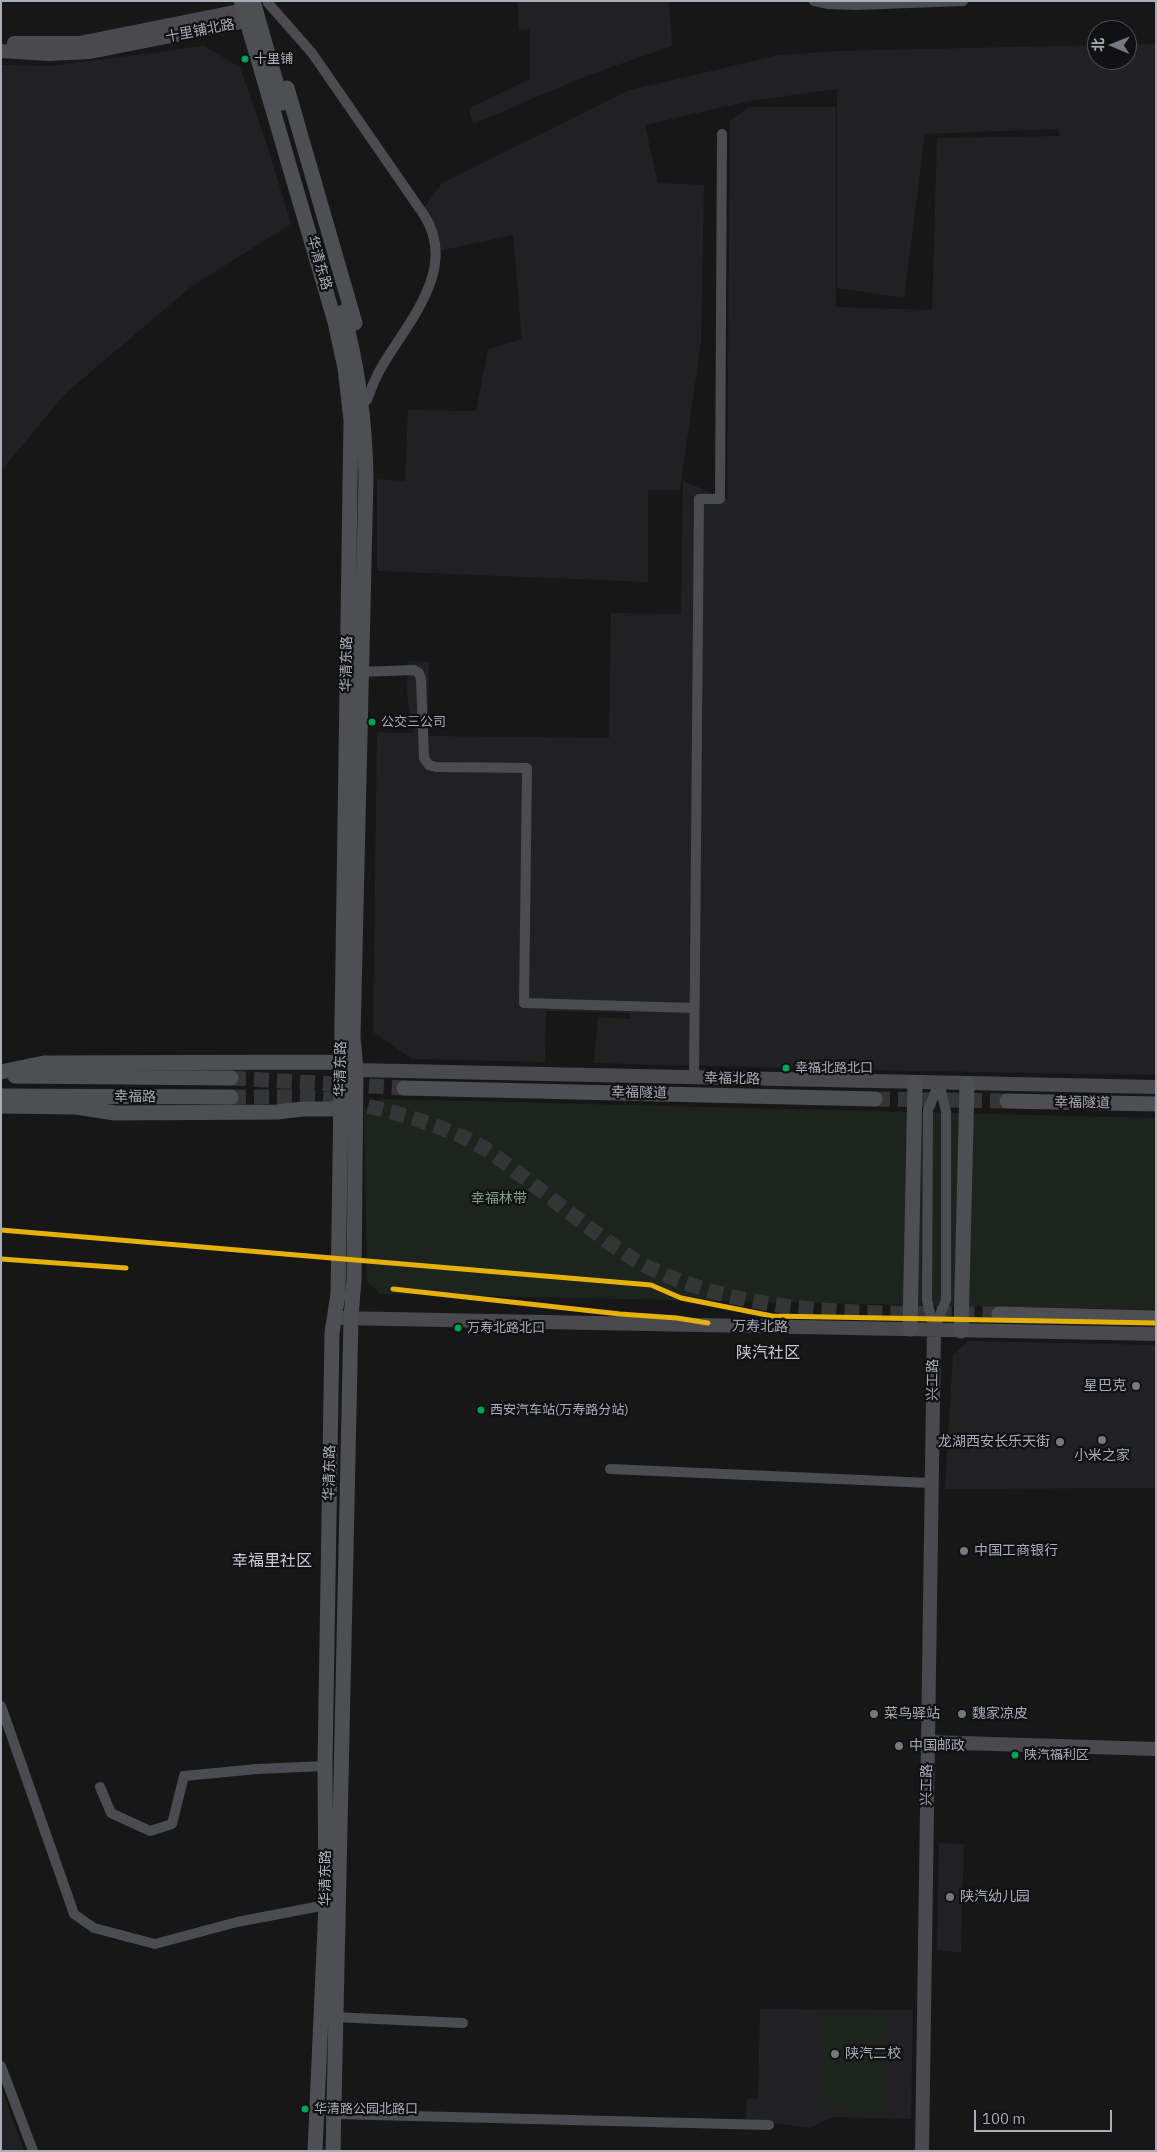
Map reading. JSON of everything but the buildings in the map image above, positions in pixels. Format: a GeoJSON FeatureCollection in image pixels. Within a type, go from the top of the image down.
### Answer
{"type":"FeatureCollection","features":[{"type":"Feature","properties":{"kind":"main road","name":"十里铺北路"},"geometry":{"type":"LineString","coordinates":[[1,42],[38,44],[79,43],[253,6]]}},
{"type":"Feature","properties":{"kind":"main road","name":"十里铺北路"},"geometry":{"type":"LineString","coordinates":[[1,51],[49,54],[90,52],[253,6]]}},
{"type":"Feature","properties":{"kind":"main road","name":"华清东路"},"geometry":{"type":"LineString","coordinates":[[253,6],[257,54],[326,286],[340,344],[349,394],[351,420],[352,494],[347,650],[338,1294],[332,1333],[325,1766],[326,1905],[315,2151]]}},
{"type":"Feature","properties":{"kind":"main road","name":"华清东路"},"geometry":{"type":"LineString","coordinates":[[253,6],[342,306],[354,356],[365,444],[353,1037],[356,1070],[354,1280],[351,1318],[340,1903],[334,2017],[333,2151]]}},
{"type":"Feature","properties":{"kind":"main road"},"geometry":{"type":"LineString","coordinates":[[253,6],[273,42],[351,307],[363,363],[372,454],[364,525]]}},
{"type":"Feature","properties":{"kind":"main road"},"geometry":{"type":"LineString","coordinates":[[1,1072],[341,1062]]}},
{"type":"Feature","properties":{"kind":"main road","name":"幸福北路"},"geometry":{"type":"LineString","coordinates":[[341,1062],[356,1070],[1156,1087]]}},
{"type":"Feature","properties":{"kind":"main road"},"geometry":{"type":"LineString","coordinates":[[1,1076],[41,1070]]}},
{"type":"Feature","properties":{"kind":"main road","name":"幸福路"},"geometry":{"type":"LineString","coordinates":[[41,1070],[231,1078]]}},
{"type":"Feature","properties":{"kind":"main road"},"geometry":{"type":"LineString","coordinates":[[910,1330],[914,1083]]}},
{"type":"Feature","properties":{"kind":"main road"},"geometry":{"type":"LineString","coordinates":[[962,1331],[967,1084]]}},
{"type":"Feature","properties":{"kind":"main road","name":"幸福隧道"},"geometry":{"type":"LineString","coordinates":[[404,1088],[874,1099]]}},
{"type":"Feature","properties":{"kind":"main road","name":"幸福路"},"geometry":{"type":"LineString","coordinates":[[1,1096],[231,1097]]}},
{"type":"Feature","properties":{"kind":"main road","name":"幸福隧道"},"geometry":{"type":"LineString","coordinates":[[1007,1101],[1156,1104]]}},
{"type":"Feature","properties":{"kind":"main road"},"geometry":{"type":"LineString","coordinates":[[1,1106],[76,1107],[115,1112],[277,1112],[303,1109],[356,1109]]}},
{"type":"Feature","properties":{"kind":"main road"},"geometry":{"type":"LineString","coordinates":[[999,1314],[1156,1318]]}},
{"type":"Feature","properties":{"kind":"main road","name":"万寿北路"},"geometry":{"type":"LineString","coordinates":[[334,1318],[1156,1334]]}},
{"type":"Feature","properties":{"kind":"main road","name":"兴工路"},"geometry":{"type":"LineString","coordinates":[[922,2151],[930,1483],[934,1330]]}},
{"type":"Feature","properties":{"kind":"main road"},"geometry":{"type":"LineString","coordinates":[[928,1742],[1156,1749]]}},
{"type":"Feature","properties":{"kind":"street"},"geometry":{"type":"LineString","coordinates":[[814,1],[827,4],[856,5],[963,1]]}},
{"type":"Feature","properties":{"kind":"street"},"geometry":{"type":"LineString","coordinates":[[253,6],[312,53],[424,215],[433,234],[435,242],[434,264],[426,296],[381,367],[368,400]]}},
{"type":"Feature","properties":{"kind":"street"},"geometry":{"type":"LineString","coordinates":[[694,1078],[699,499],[720,499],[722,134]]}},
{"type":"Feature","properties":{"kind":"street"},"geometry":{"type":"LineString","coordinates":[[360,672],[414,670],[419,673],[422,679],[424,758],[429,765],[436,767],[527,768],[524,1003],[694,1008]]}},
{"type":"Feature","properties":{"kind":"street","name":"兴工路"},"geometry":{"type":"LineString","coordinates":[[934,1330],[946,1300],[946,1111],[939,1083]]}},
{"type":"Feature","properties":{"kind":"street","name":"兴工路"},"geometry":{"type":"LineString","coordinates":[[934,1330],[928,1300],[928,1110],[939,1083]]}},
{"type":"Feature","properties":{"kind":"street"},"geometry":{"type":"LineString","coordinates":[[610,1469],[930,1483]]}},
{"type":"Feature","properties":{"kind":"street"},"geometry":{"type":"LineString","coordinates":[[1,1706],[74,1914],[94,1928],[155,1944],[237,1922],[326,1905]]}},
{"type":"Feature","properties":{"kind":"street"},"geometry":{"type":"LineString","coordinates":[[100,1787],[111,1813],[150,1831],[172,1824],[184,1776],[257,1769],[325,1766]]}},
{"type":"Feature","properties":{"kind":"street"},"geometry":{"type":"LineString","coordinates":[[334,2017],[463,2023]]}},
{"type":"Feature","properties":{"kind":"street"},"geometry":{"type":"LineString","coordinates":[[1,2066],[32,2151]]}},
{"type":"Feature","properties":{"kind":"street"},"geometry":{"type":"LineString","coordinates":[[333,2114],[769,2125]]}},
{"type":"Feature","properties":{"kind":"shaded area"},"geometry":{"type":"Polygon","coordinates":[[[517,1],[669,1],[672,46],[589,75],[473,124],[469,108],[530,79],[530,29],[519,30],[517,1]]]}},
{"type":"Feature","properties":{"kind":"shaded area"},"geometry":{"type":"Polygon","coordinates":[[[1137,44],[1156,44],[1156,1075],[594,1063],[598,1017],[630,1019],[630,1013],[546,1011],[545,1062],[412,1059],[373,1032],[377,732],[413,733],[407,695],[408,661],[429,662],[428,736],[609,738],[611,613],[681,614],[683,481],[727,499],[730,121],[749,107],[836,107],[836,307],[932,310],[937,138],[1060,136],[1058,129],[925,134],[904,298],[837,288],[837,89],[750,101],[645,125],[658,183],[704,185],[701,342],[680,490],[648,490],[648,582],[377,571],[377,479],[405,481],[408,410],[476,411],[488,349],[522,339],[513,235],[439,251],[424,208],[442,183],[630,90],[779,55],[838,51],[1087,45],[1087,70],[1137,70],[1137,44]]]}},
{"type":"Feature","properties":{"kind":"shaded area"},"geometry":{"type":"Polygon","coordinates":[[[204,46],[240,67],[267,145],[291,224],[192,286],[65,394],[1,471],[1,65],[51,66],[204,46]]]}},
{"type":"Feature","properties":{"kind":"shaded area"},"geometry":{"type":"Polygon","coordinates":[[[968,1341],[1156,1345],[1156,1488],[945,1489],[953,1355],[968,1341]]]}},
{"type":"Feature","properties":{"kind":"shaded area","name":"陕汽幼儿园"},"geometry":{"type":"Polygon","coordinates":[[[939,1843],[964,1844],[961,1953],[937,1950],[939,1843]]]}},
{"type":"Feature","properties":{"kind":"shaded area","name":"陕汽二校"},"geometry":{"type":"Polygon","coordinates":[[[760,2009],[913,2010],[911,2119],[833,2117],[810,2128],[746,2119],[747,2099],[758,2098],[760,2009]]]}},
{"type":"Feature","properties":{"kind":"shaded area"},"geometry":{"type":"Polygon","coordinates":[[[1,2087],[21,2143],[24,2151],[1,2151],[1,2087]]]}},
{"type":"Feature","properties":{"kind":"green space","name":"幸福林带"},"geometry":{"type":"Polygon","coordinates":[[[381,1099],[1156,1118],[1156,1310],[380,1294],[367,1281],[364,1109],[381,1099]]]}},
{"type":"Feature","properties":{"kind":"green space"},"geometry":{"type":"Polygon","coordinates":[[[822,2015],[885,2016],[883,2111],[820,2110],[822,2015]]]}},
{"type":"Feature","properties":{"kind":"tunnel"},"geometry":{"type":"LineString","coordinates":[[231,1078],[404,1088]]}},
{"type":"Feature","properties":{"kind":"tunnel"},"geometry":{"type":"LineString","coordinates":[[231,1097],[303,1097],[344,1101],[388,1111],[434,1125],[475,1143],[490,1152],[597,1234],[644,1265],[695,1286],[737,1298],[824,1310],[999,1314]]}},
{"type":"Feature","properties":{"kind":"tunnel"},"geometry":{"type":"LineString","coordinates":[[875,1099],[1007,1101]]}},
{"type":"Feature","properties":{"kind":"transit line"},"geometry":{"type":"LineString","coordinates":[[1,1230],[651,1285],[681,1298],[772,1316],[1156,1323]]}},
{"type":"Feature","properties":{"kind":"transit line"},"geometry":{"type":"LineString","coordinates":[[1,1259],[126,1268]]}},
{"type":"Feature","properties":{"kind":"transit line"},"geometry":{"type":"LineString","coordinates":[[393,1289],[620,1314],[677,1318],[708,1323]]}},
{"type":"Feature","properties":{"kind":"place","name":"十里铺"},"geometry":{"type":"Point","coordinates":[245,59]}},
{"type":"Feature","properties":{"kind":"place","name":"公交三公司"},"geometry":{"type":"Point","coordinates":[372,722]}},
{"type":"Feature","properties":{"kind":"place","name":"幸福北路北口"},"geometry":{"type":"Point","coordinates":[786,1068]}},
{"type":"Feature","properties":{"kind":"place","name":"万寿北路北口"},"geometry":{"type":"Point","coordinates":[458,1328]}},
{"type":"Feature","properties":{"kind":"place","name":"星巴克"},"geometry":{"type":"Point","coordinates":[1136,1386]}},
{"type":"Feature","properties":{"kind":"place","name":"西安汽车站(万寿路分站)"},"geometry":{"type":"Point","coordinates":[481,1410]}},
{"type":"Feature","properties":{"kind":"place","name":"小米之家"},"geometry":{"type":"Point","coordinates":[1102,1440]}},
{"type":"Feature","properties":{"kind":"place","name":"龙湖西安长乐天街"},"geometry":{"type":"Point","coordinates":[1060,1442]}},
{"type":"Feature","properties":{"kind":"place","name":"中国工商银行"},"geometry":{"type":"Point","coordinates":[964,1551]}},
{"type":"Feature","properties":{"kind":"place","name":"菜鸟驿站"},"geometry":{"type":"Point","coordinates":[874,1714]}},
{"type":"Feature","properties":{"kind":"place","name":"魏家凉皮"},"geometry":{"type":"Point","coordinates":[962,1714]}},
{"type":"Feature","properties":{"kind":"place","name":"中国邮政"},"geometry":{"type":"Point","coordinates":[899,1746]}},
{"type":"Feature","properties":{"kind":"place","name":"陕汽福利区"},"geometry":{"type":"Point","coordinates":[1015,1755]}},
{"type":"Feature","properties":{"kind":"place","name":"陕汽幼儿园"},"geometry":{"type":"Point","coordinates":[950,1897]}},
{"type":"Feature","properties":{"kind":"place","name":"陕汽二校"},"geometry":{"type":"Point","coordinates":[835,2054]}},
{"type":"Feature","properties":{"kind":"place","name":"华清路公园北路口"},"geometry":{"type":"Point","coordinates":[305,2109]}},
{"type":"Feature","properties":{"kind":"district","name":"陕汽社区"},"geometry":{"type":"Point","coordinates":[768,1353]}},
{"type":"Feature","properties":{"kind":"district","name":"幸福里社区"},"geometry":{"type":"Point","coordinates":[272,1561]}}]}
